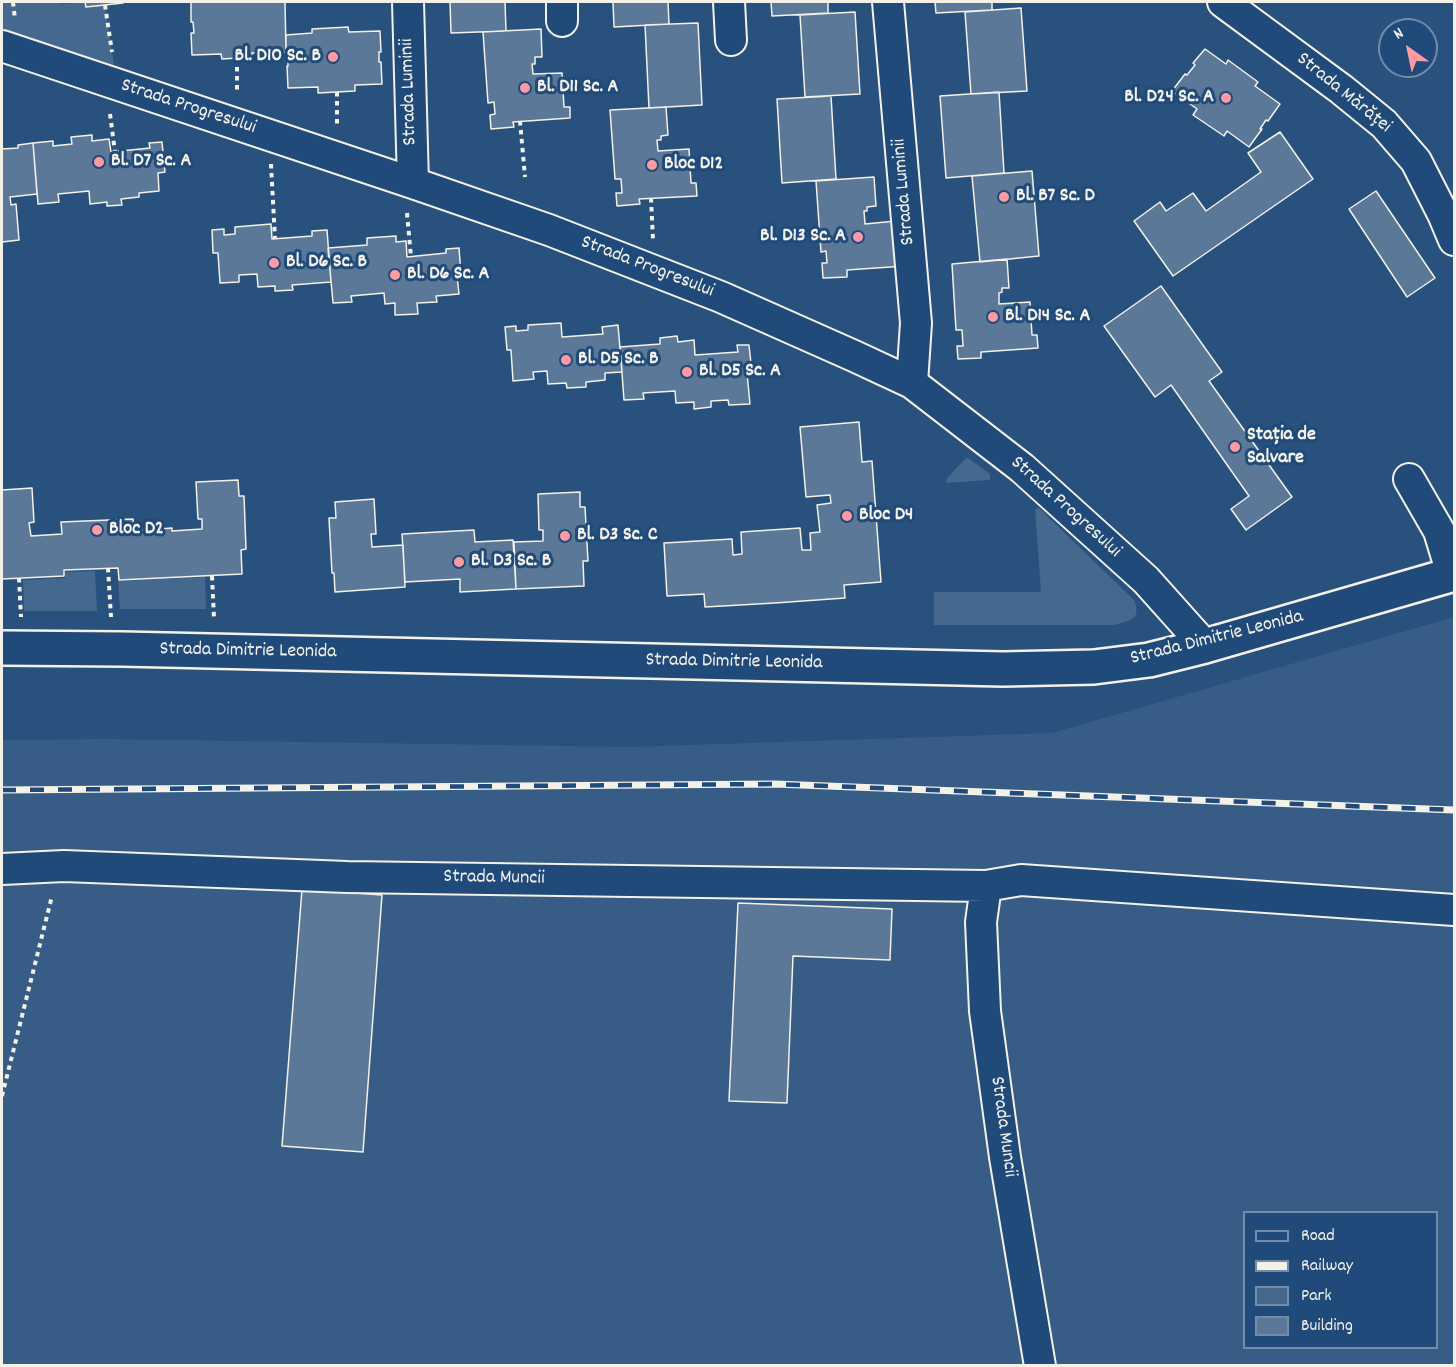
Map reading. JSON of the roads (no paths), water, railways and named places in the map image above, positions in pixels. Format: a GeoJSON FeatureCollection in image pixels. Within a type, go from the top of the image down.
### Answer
{"type":"FeatureCollection","features":[{"type":"Feature","properties":{"kind":"main road","name":"Strada Dimitrie Leonida"},"geometry":{"type":"LineString","coordinates":[[2,648],[1003,669],[1094,667],[1149,660],[1205,646],[1454,574]]}},
{"type":"Feature","properties":{"kind":"street","name":"Strada Luminii"},"geometry":{"type":"LineString","coordinates":[[408,2],[409,194]]}},
{"type":"Feature","properties":{"kind":"street"},"geometry":{"type":"LineString","coordinates":[[729,2],[730,39]]}},
{"type":"Feature","properties":{"kind":"street","name":"Strada Luminii"},"geometry":{"type":"LineString","coordinates":[[888,2],[916,323],[912,383]]}},
{"type":"Feature","properties":{"kind":"street","name":"Strada Mărăței"},"geometry":{"type":"LineString","coordinates":[[1223,2],[1341,89],[1384,124],[1416,161],[1455,240]]}},
{"type":"Feature","properties":{"kind":"street","name":"Strada Progresului"},"geometry":{"type":"LineString","coordinates":[[2,46],[409,194],[549,230],[721,297],[912,383],[1023,468],[1146,580],[1205,646]]}},
{"type":"Feature","properties":{"kind":"street"},"geometry":{"type":"LineString","coordinates":[[1409,479],[1439,531],[1454,574]]}},
{"type":"Feature","properties":{"kind":"street","name":"Strada Muncii"},"geometry":{"type":"LineString","coordinates":[[2,869],[59,867],[347,877],[986,886],[1021,880],[1455,910]]}},
{"type":"Feature","properties":{"kind":"street","name":"Strada Muncii"},"geometry":{"type":"LineString","coordinates":[[986,886],[981,922],[986,1011],[1005,1157],[1040,1365]]}},
{"type":"Feature","properties":{"kind":"railway"},"geometry":{"type":"LineString","coordinates":[[2,790],[775,784],[1454,810]]}},
{"type":"Feature","properties":{"kind":"place","name":"Bl. D10 Sc. B"},"geometry":{"type":"Point","coordinates":[333,57]}},
{"type":"Feature","properties":{"kind":"place","name":"Bl. D11 Sc. A"},"geometry":{"type":"Point","coordinates":[525,88]}},
{"type":"Feature","properties":{"kind":"place","name":"Bl. D24 Sc. A"},"geometry":{"type":"Point","coordinates":[1226,98]}},
{"type":"Feature","properties":{"kind":"place","name":"Bl. D7 Sc. A"},"geometry":{"type":"Point","coordinates":[99,162]}},
{"type":"Feature","properties":{"kind":"place","name":"Bloc D12"},"geometry":{"type":"Point","coordinates":[652,165]}},
{"type":"Feature","properties":{"kind":"place","name":"Bl. B7 Sc. D"},"geometry":{"type":"Point","coordinates":[1004,197]}},
{"type":"Feature","properties":{"kind":"place","name":"Bl. D13 Sc. A"},"geometry":{"type":"Point","coordinates":[858,237]}},
{"type":"Feature","properties":{"kind":"place","name":"Bl. D6 Sc. B"},"geometry":{"type":"Point","coordinates":[274,263]}},
{"type":"Feature","properties":{"kind":"place","name":"Bl. D6 Sc. A"},"geometry":{"type":"Point","coordinates":[395,275]}},
{"type":"Feature","properties":{"kind":"place","name":"Bl. D14 Sc. A"},"geometry":{"type":"Point","coordinates":[993,317]}},
{"type":"Feature","properties":{"kind":"place","name":"Bl. D5 Sc. B"},"geometry":{"type":"Point","coordinates":[566,360]}},
{"type":"Feature","properties":{"kind":"place","name":"Bl. D5 Sc. A"},"geometry":{"type":"Point","coordinates":[687,372]}},
{"type":"Feature","properties":{"kind":"place","name":"Stația de Salvare"},"geometry":{"type":"Point","coordinates":[1235,447]}},
{"type":"Feature","properties":{"kind":"place","name":"Bloc D4"},"geometry":{"type":"Point","coordinates":[847,516]}},
{"type":"Feature","properties":{"kind":"place","name":"Bloc D2"},"geometry":{"type":"Point","coordinates":[97,530]}},
{"type":"Feature","properties":{"kind":"place","name":"Bl. D3 Sc. C"},"geometry":{"type":"Point","coordinates":[565,536]}},
{"type":"Feature","properties":{"kind":"place","name":"Bl. D3 Sc. B"},"geometry":{"type":"Point","coordinates":[459,562]}}]}
